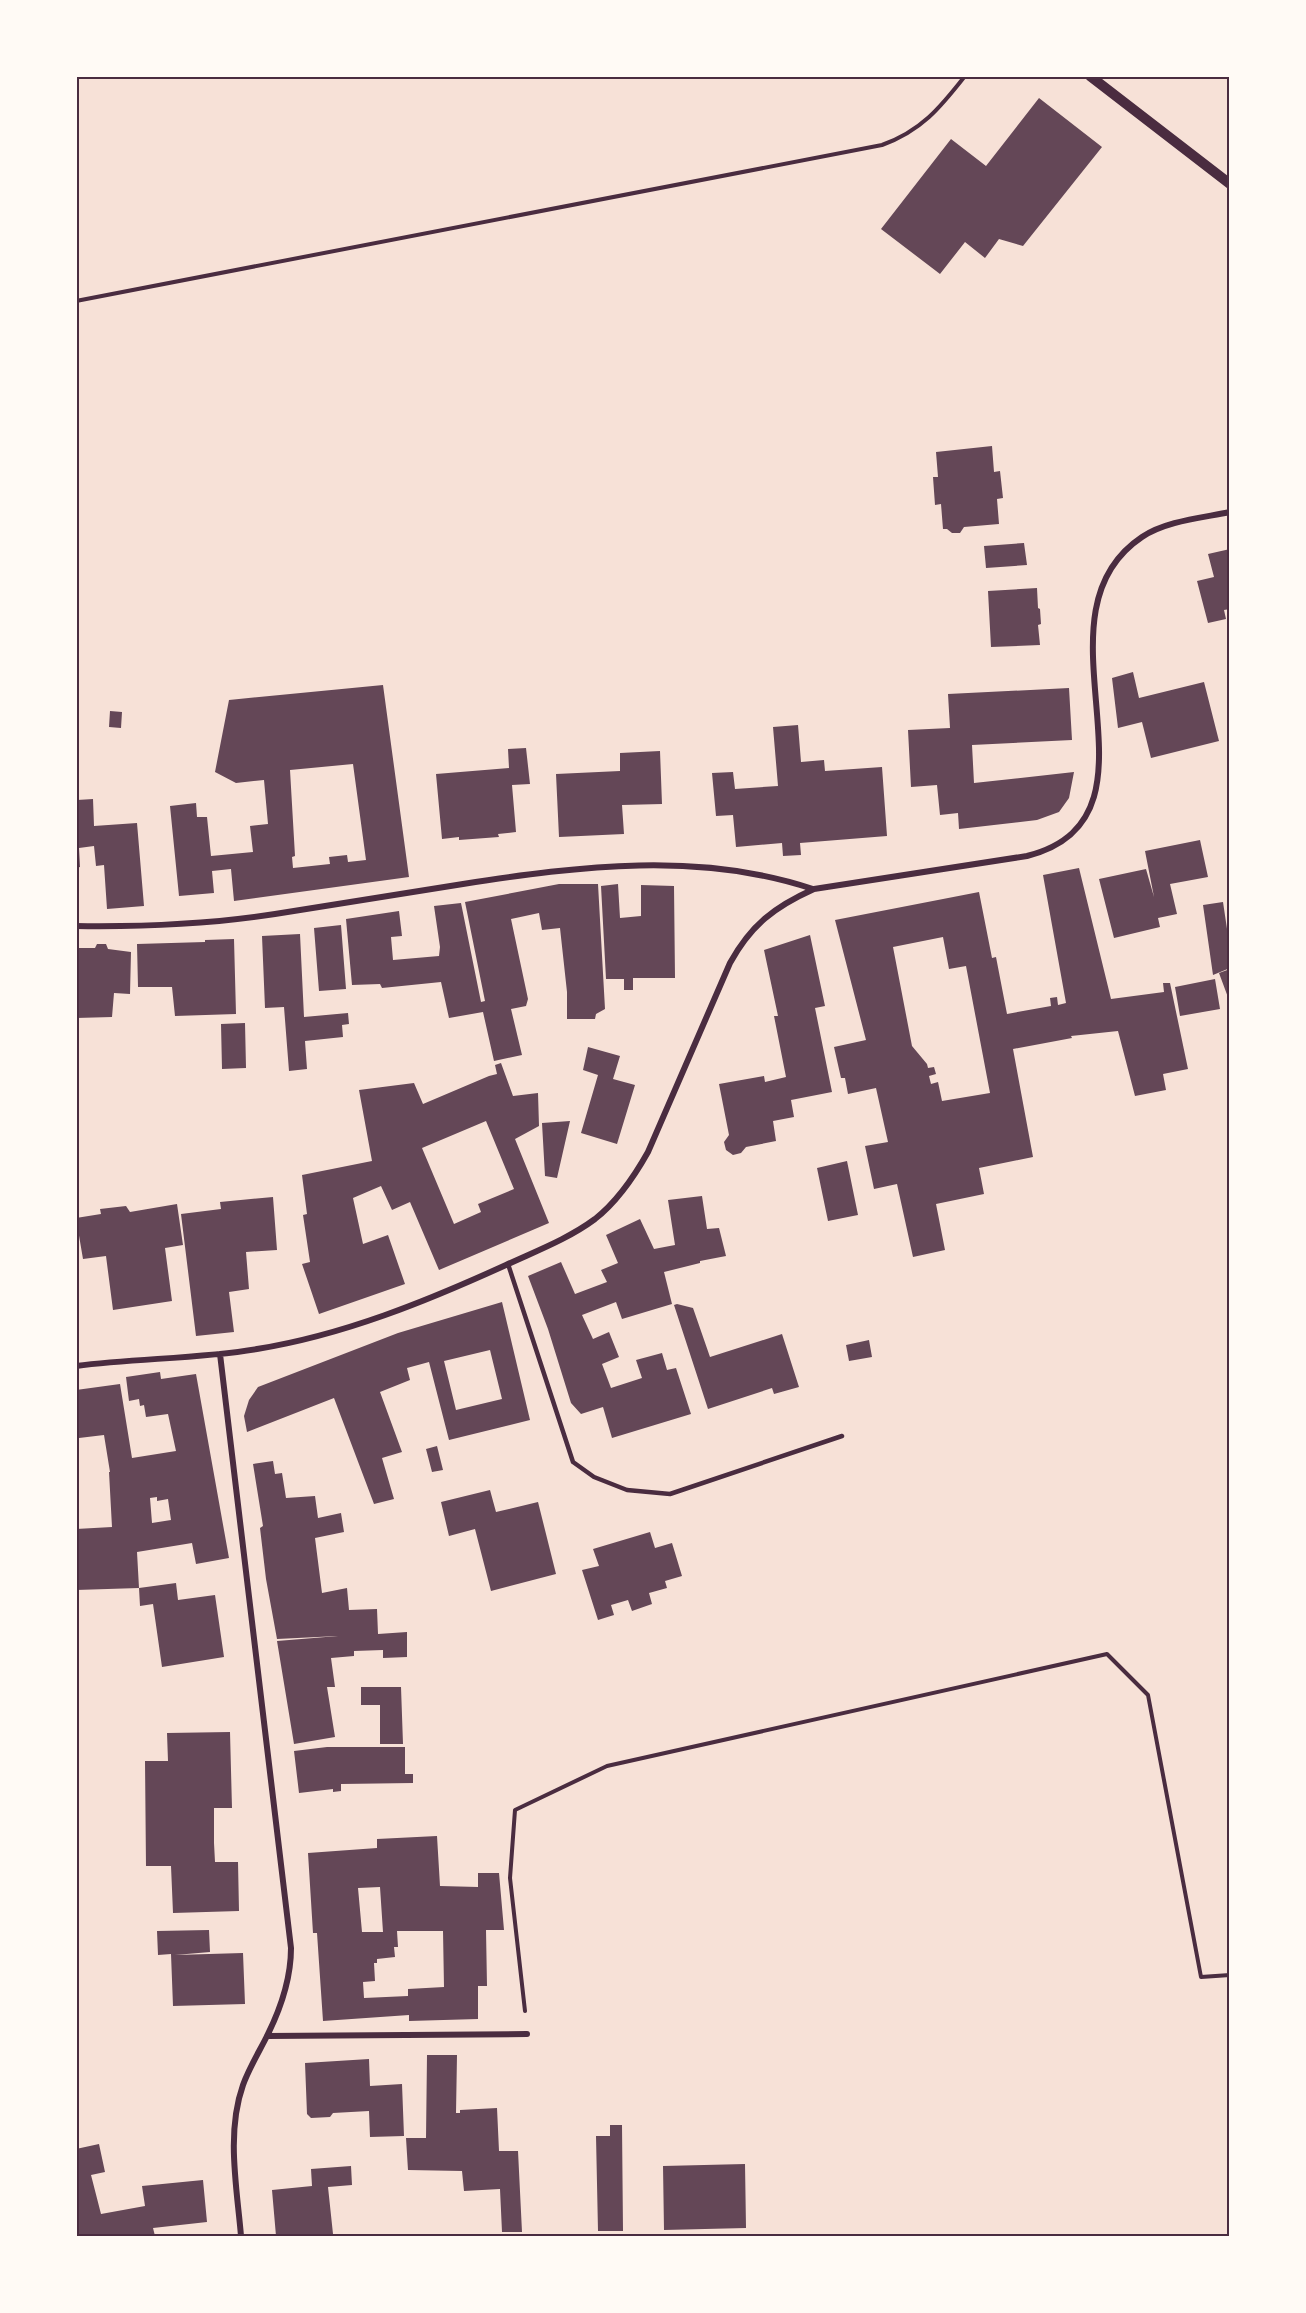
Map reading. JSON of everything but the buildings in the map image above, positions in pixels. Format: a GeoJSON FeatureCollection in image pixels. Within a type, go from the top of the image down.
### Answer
{"type":"FeatureCollection","features":[{"type":"Feature","properties":{"kind":"street"},"geometry":{"type":"LineString","coordinates":[[1090,76],[1230,184]]}},
{"type":"Feature","properties":{"kind":"street"},"geometry":{"type":"LineString","coordinates":[[76,1366],[220,1354],[297,1341],[374,1318],[466,1283],[574,1233],[595,1219],[616,1200],[634,1177],[648,1152],[714,996],[738,948],[760,921],[793,898],[814,889],[1027,856],[1054,846],[1075,830],[1086,817],[1099,778],[1100,757],[1092,639],[1098,596],[1107,576],[1120,557],[1143,537],[1174,525],[1230,512]]}},
{"type":"Feature","properties":{"kind":"street"},"geometry":{"type":"LineString","coordinates":[[76,926],[142,926],[239,918],[546,872],[609,866],[678,866],[733,870],[768,876],[814,889]]}},
{"type":"Feature","properties":{"kind":"street"},"geometry":{"type":"LineString","coordinates":[[220,1354],[291,1948],[291,1963],[285,1992],[267,2036],[247,2074],[237,2108],[235,2150],[241,2236]]}},
{"type":"Feature","properties":{"kind":"street"},"geometry":{"type":"LineString","coordinates":[[267,2036],[527,2034]]}},
{"type":"Feature","properties":{"kind":"lane"},"geometry":{"type":"LineString","coordinates":[[508,1264],[573,1462],[594,1477],[627,1490],[670,1494],[842,1436]]}},
{"type":"Feature","properties":{"kind":"path"},"geometry":{"type":"LineString","coordinates":[[76,301],[882,145],[917,128],[943,104],[965,76]]}},
{"type":"Feature","properties":{"kind":"path"},"geometry":{"type":"LineString","coordinates":[[527,2034],[510,1878],[514,1810],[607,1766],[1107,1653],[1148,1695],[1201,1977],[1230,1975]]}}]}
